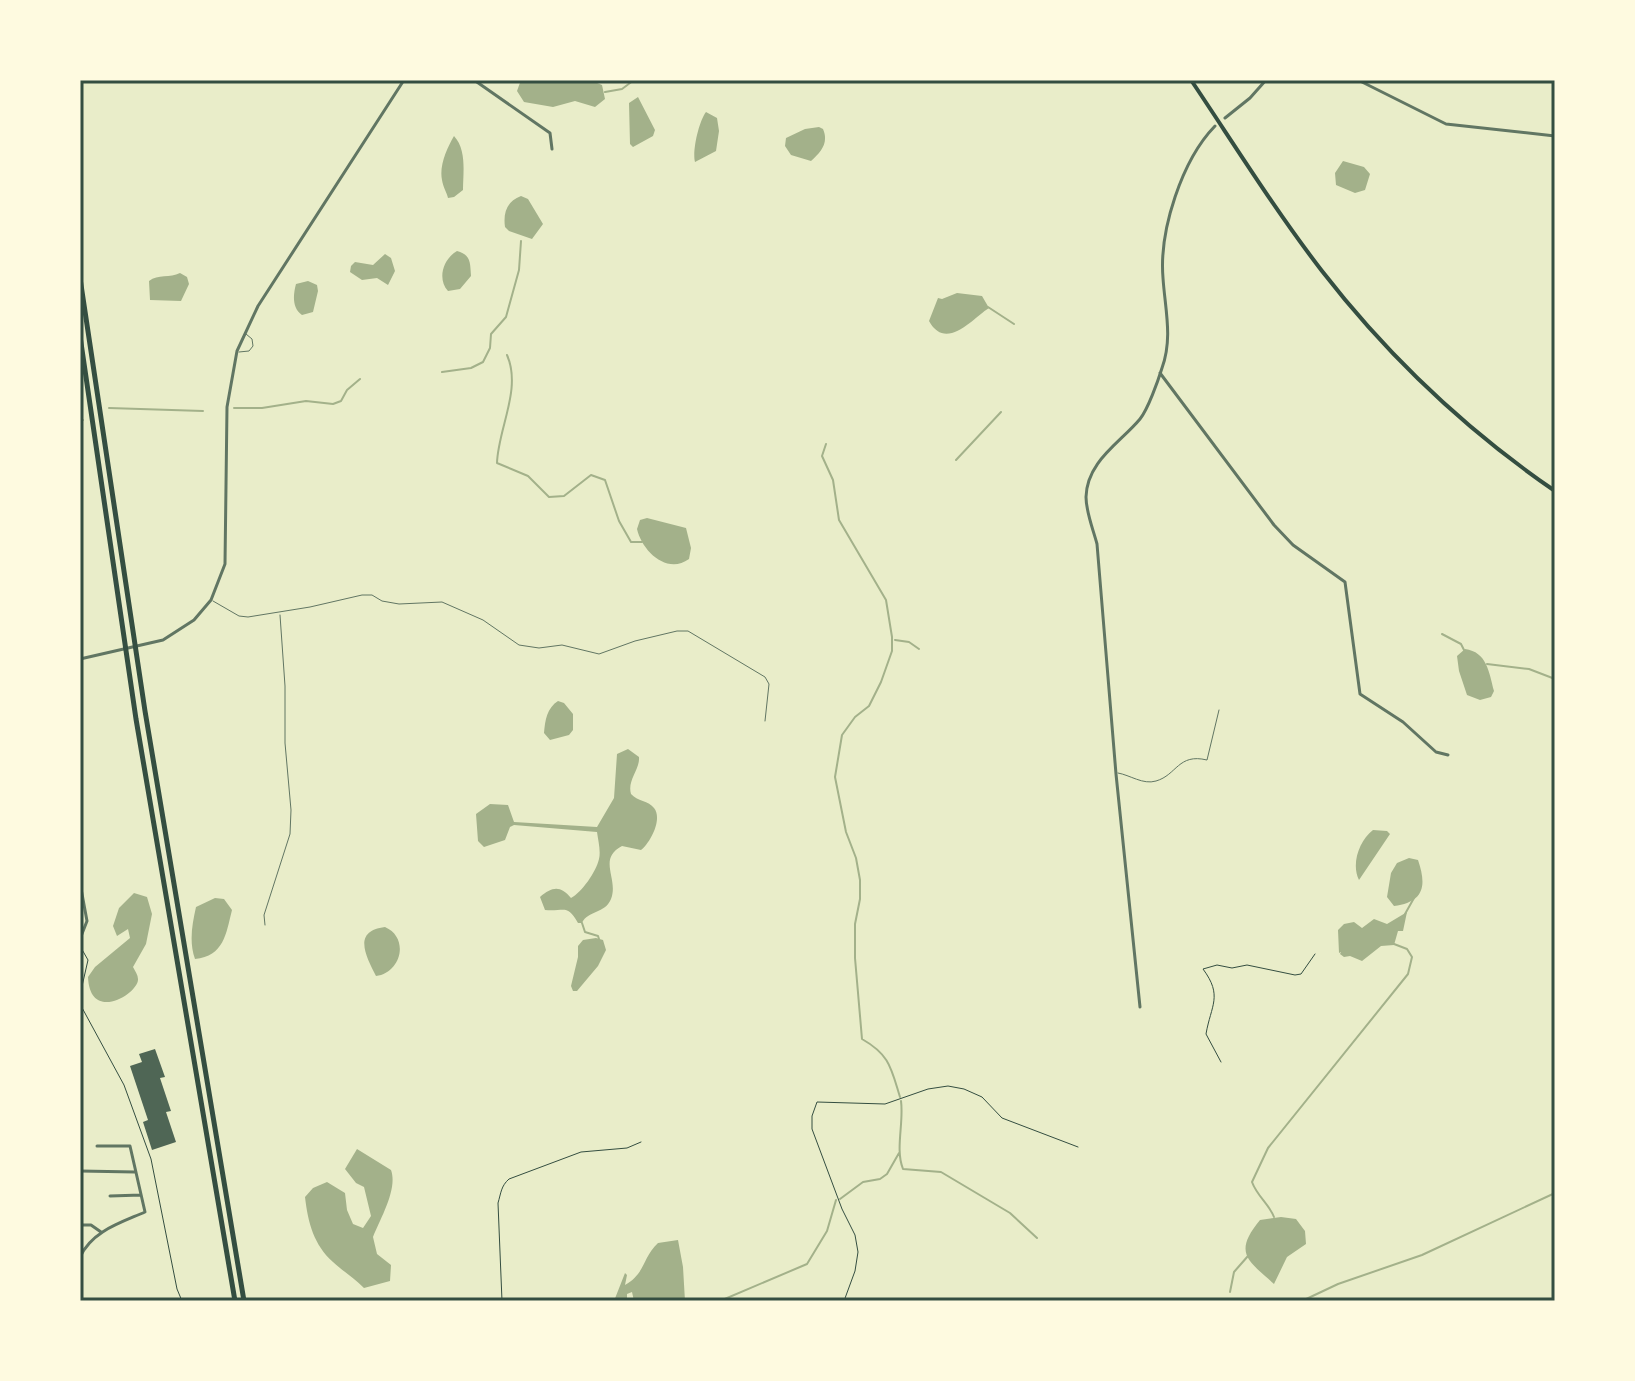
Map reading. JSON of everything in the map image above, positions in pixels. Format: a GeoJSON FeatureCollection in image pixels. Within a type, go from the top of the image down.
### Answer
{"type":"FeatureCollection","features":[{"type":"Feature","properties":{"kind":"highway"},"geometry":{"type":"LineString","coordinates":[[1191,80],[1292,230],[1381,342],[1451,410],[1555,491]]}},
{"type":"Feature","properties":{"kind":"highway"},"geometry":{"type":"LineString","coordinates":[[80,278],[157,787],[244,1301]]}},
{"type":"Feature","properties":{"kind":"highway"},"geometry":{"type":"LineString","coordinates":[[80,336],[136,719],[235,1301]]}},
{"type":"Feature","properties":{"kind":"street"},"geometry":{"type":"LineString","coordinates":[[80,659],[147,645],[184,629],[211,600],[225,564],[227,407],[237,351],[244,332],[404,80]]}},
{"type":"Feature","properties":{"kind":"street"},"geometry":{"type":"LineString","coordinates":[[474,80],[550,133],[552,149]]}},
{"type":"Feature","properties":{"kind":"street"},"geometry":{"type":"LineString","coordinates":[[1225,118],[1266,80]]}},
{"type":"Feature","properties":{"kind":"street"},"geometry":{"type":"LineString","coordinates":[[1358,80],[1446,124],[1555,136]]}},
{"type":"Feature","properties":{"kind":"street"},"geometry":{"type":"LineString","coordinates":[[1140,1007],[1097,544],[1086,507],[1086,493],[1106,451],[1143,415],[1160,373],[1168,339],[1162,275],[1164,247],[1185,171],[1204,137],[1215,126]]}},
{"type":"Feature","properties":{"kind":"street"},"geometry":{"type":"LineString","coordinates":[[1160,373],[1274,525],[1293,545],[1345,582],[1356,684],[1360,694],[1403,722],[1436,752],[1448,755]]}},
{"type":"Feature","properties":{"kind":"street"},"geometry":{"type":"LineString","coordinates":[[80,883],[87,921],[80,939]]}},
{"type":"Feature","properties":{"kind":"street"},"geometry":{"type":"LineString","coordinates":[[80,1257],[91,1239],[101,1232],[145,1212],[130,1146],[97,1146]]}},
{"type":"Feature","properties":{"kind":"street"},"geometry":{"type":"LineString","coordinates":[[80,1171],[135,1172]]}},
{"type":"Feature","properties":{"kind":"street"},"geometry":{"type":"LineString","coordinates":[[110,1196],[141,1195]]}},
{"type":"Feature","properties":{"kind":"street"},"geometry":{"type":"LineString","coordinates":[[80,1225],[91,1225],[101,1232]]}},
{"type":"Feature","properties":{"kind":"lane"},"geometry":{"type":"LineString","coordinates":[[237,351],[249,351],[253,346],[252,339],[244,332]]}},
{"type":"Feature","properties":{"kind":"lane"},"geometry":{"type":"LineString","coordinates":[[211,600],[239,616],[279,613],[362,595],[399,604],[442,602],[483,620],[519,645],[532,648],[568,645],[599,654],[635,641],[688,631],[765,677],[769,684],[765,721]]}},
{"type":"Feature","properties":{"kind":"lane"},"geometry":{"type":"LineString","coordinates":[[265,925],[264,915],[290,834],[282,624],[279,613]]}},
{"type":"Feature","properties":{"kind":"lane"},"geometry":{"type":"LineString","coordinates":[[1116,774],[1154,782],[1190,758],[1207,760],[1219,710]]}},
{"type":"Feature","properties":{"kind":"path"},"geometry":{"type":"LineString","coordinates":[[80,946],[88,960],[80,995]]}},
{"type":"Feature","properties":{"kind":"path"},"geometry":{"type":"LineString","coordinates":[[1221,1062],[1206,1034],[1215,1007],[1215,995],[1203,969],[1217,965],[1232,968],[1247,965],[1295,975],[1301,974],[1315,954]]}},
{"type":"Feature","properties":{"kind":"path"},"geometry":{"type":"LineString","coordinates":[[80,1004],[124,1085],[151,1159],[182,1301]]}},
{"type":"Feature","properties":{"kind":"path"},"geometry":{"type":"LineString","coordinates":[[844,1301],[858,1252],[855,1235],[812,1129],[817,1102],[885,1104],[928,1089],[948,1086],[982,1097],[1002,1118],[1078,1147]]}},
{"type":"Feature","properties":{"kind":"path"},"geometry":{"type":"LineString","coordinates":[[502,1301],[498,1203],[505,1183],[581,1152],[627,1148],[641,1142]]}},
{"type":"Feature","properties":{"kind":"shaded area"},"geometry":{"type":"Polygon","coordinates":[[[521,80],[590,80],[602,85],[605,99],[595,107],[575,101],[553,107],[524,102],[517,91],[521,80]]]}},
{"type":"Feature","properties":{"kind":"shaded area"},"geometry":{"type":"Polygon","coordinates":[[[638,97],[655,130],[653,136],[633,147],[630,144],[629,103],[638,97]]]}},
{"type":"Feature","properties":{"kind":"shaded area"},"geometry":{"type":"Polygon","coordinates":[[[706,112],[717,118],[716,151],[695,162],[697,136],[706,112]]]}},
{"type":"Feature","properties":{"kind":"shaded area"},"geometry":{"type":"Polygon","coordinates":[[[819,127],[825,134],[824,143],[815,158],[811,161],[791,155],[785,146],[786,138],[805,129],[819,127]]]}},
{"type":"Feature","properties":{"kind":"shaded area"},"geometry":{"type":"Polygon","coordinates":[[[454,136],[463,155],[463,190],[448,198],[441,175],[446,152],[454,136]]]}},
{"type":"Feature","properties":{"kind":"shaded area"},"geometry":{"type":"Polygon","coordinates":[[[1343,161],[1364,167],[1370,174],[1365,190],[1355,193],[1336,185],[1335,173],[1343,161]]]}},
{"type":"Feature","properties":{"kind":"shaded area"},"geometry":{"type":"Polygon","coordinates":[[[521,196],[528,199],[543,224],[532,239],[505,227],[507,208],[521,196]]]}},
{"type":"Feature","properties":{"kind":"shaded area"},"geometry":{"type":"Polygon","coordinates":[[[457,251],[469,260],[471,276],[460,289],[448,291],[443,281],[443,270],[448,259],[457,251]]]}},
{"type":"Feature","properties":{"kind":"shaded area"},"geometry":{"type":"Polygon","coordinates":[[[385,254],[391,258],[395,271],[388,285],[377,278],[362,280],[350,272],[355,262],[373,265],[385,254]]]}},
{"type":"Feature","properties":{"kind":"shaded area"},"geometry":{"type":"Polygon","coordinates":[[[180,273],[187,277],[189,284],[181,301],[150,300],[149,281],[180,273]]]}},
{"type":"Feature","properties":{"kind":"shaded area"},"geometry":{"type":"Polygon","coordinates":[[[308,281],[317,285],[318,291],[313,312],[302,315],[295,305],[295,288],[296,284],[308,281]]]}},
{"type":"Feature","properties":{"kind":"shaded area"},"geometry":{"type":"Polygon","coordinates":[[[957,293],[982,296],[989,308],[959,330],[943,333],[936,330],[929,321],[938,298],[957,293]]]}},
{"type":"Feature","properties":{"kind":"shaded area"},"geometry":{"type":"Polygon","coordinates":[[[647,518],[686,528],[691,548],[689,559],[672,564],[650,552],[637,529],[640,520],[647,518]]]}},
{"type":"Feature","properties":{"kind":"shaded area"},"geometry":{"type":"Polygon","coordinates":[[[1465,649],[1478,654],[1486,664],[1494,691],[1491,697],[1480,700],[1467,695],[1457,656],[1465,649]]]}},
{"type":"Feature","properties":{"kind":"shaded area"},"geometry":{"type":"Polygon","coordinates":[[[558,701],[564,703],[573,714],[573,730],[569,735],[550,740],[544,733],[546,719],[551,707],[558,701]]]}},
{"type":"Feature","properties":{"kind":"shaded area"},"geometry":{"type":"Polygon","coordinates":[[[628,749],[639,757],[631,794],[652,806],[656,813],[651,837],[641,850],[622,846],[615,851],[610,863],[613,884],[611,899],[582,923],[578,923],[568,911],[545,910],[540,897],[544,894],[560,889],[571,898],[588,881],[599,859],[597,832],[514,825],[510,827],[505,840],[484,847],[478,841],[476,814],[490,804],[508,805],[514,822],[597,827],[614,798],[617,754],[628,749]]]}},
{"type":"Feature","properties":{"kind":"shaded area"},"geometry":{"type":"Polygon","coordinates":[[[1373,830],[1390,834],[1359,880],[1356,867],[1358,853],[1373,830]]]}},
{"type":"Feature","properties":{"kind":"shaded area"},"geometry":{"type":"Polygon","coordinates":[[[1409,858],[1418,860],[1421,891],[1412,901],[1394,906],[1387,897],[1391,873],[1397,863],[1409,858]]]}},
{"type":"Feature","properties":{"kind":"shaded area"},"geometry":{"type":"Polygon","coordinates":[[[134,893],[147,897],[152,914],[146,944],[133,967],[138,979],[123,997],[105,1002],[97,999],[91,991],[88,977],[95,967],[130,938],[128,929],[117,936],[113,926],[119,908],[134,893]]]}},
{"type":"Feature","properties":{"kind":"shaded area"},"geometry":{"type":"Polygon","coordinates":[[[215,898],[224,899],[232,910],[225,935],[218,949],[195,959],[192,927],[196,907],[215,898]]]}},
{"type":"Feature","properties":{"kind":"shaded area"},"geometry":{"type":"Polygon","coordinates":[[[1407,912],[1403,931],[1398,931],[1394,945],[1381,946],[1362,961],[1339,953],[1338,930],[1344,924],[1354,922],[1362,928],[1374,919],[1387,924],[1407,912]]]}},
{"type":"Feature","properties":{"kind":"shaded area"},"geometry":{"type":"Polygon","coordinates":[[[385,927],[398,939],[399,954],[391,969],[376,976],[366,953],[365,939],[375,929],[385,927]]]}},
{"type":"Feature","properties":{"kind":"shaded area"},"geometry":{"type":"Polygon","coordinates":[[[583,940],[603,940],[606,950],[598,966],[577,991],[573,991],[571,986],[578,946],[583,940]]]}},
{"type":"Feature","properties":{"kind":"shaded area"},"geometry":{"type":"Polygon","coordinates":[[[357,1149],[391,1170],[393,1178],[387,1204],[373,1237],[377,1254],[391,1265],[390,1281],[364,1288],[321,1248],[310,1225],[305,1197],[313,1188],[327,1182],[345,1193],[353,1224],[363,1228],[371,1216],[364,1187],[356,1183],[345,1169],[357,1149]]]}},
{"type":"Feature","properties":{"kind":"shaded area"},"geometry":{"type":"Polygon","coordinates":[[[1281,1217],[1296,1219],[1305,1231],[1306,1244],[1287,1257],[1274,1284],[1251,1263],[1246,1249],[1247,1241],[1260,1220],[1281,1217]]]}},
{"type":"Feature","properties":{"kind":"shaded area"},"geometry":{"type":"Polygon","coordinates":[[[678,1240],[685,1301],[634,1301],[632,1292],[627,1294],[627,1301],[614,1301],[625,1273],[625,1285],[637,1275],[658,1243],[678,1240]]]}},
{"type":"Feature","properties":{"kind":"building"},"geometry":{"type":"Polygon","coordinates":[[[155,1049],[165,1077],[160,1078],[171,1111],[166,1112],[176,1142],[152,1150],[143,1122],[148,1120],[130,1066],[142,1062],[139,1054],[155,1049]]]}},
{"type":"Feature","properties":{"kind":"waterway"},"geometry":{"type":"LineString","coordinates":[[605,92],[622,89],[634,80]]}},
{"type":"Feature","properties":{"kind":"waterway"},"geometry":{"type":"LineString","coordinates":[[442,372],[471,368],[483,362],[490,348],[491,334],[506,317],[519,270],[521,241]]}},
{"type":"Feature","properties":{"kind":"waterway"},"geometry":{"type":"LineString","coordinates":[[988,307],[1014,324]]}},
{"type":"Feature","properties":{"kind":"waterway"},"geometry":{"type":"LineString","coordinates":[[507,355],[511,368],[511,395],[497,463],[528,476],[549,497],[564,496],[591,475],[605,480],[619,521],[631,542],[642,542]]}},
{"type":"Feature","properties":{"kind":"waterway"},"geometry":{"type":"LineString","coordinates":[[234,408],[262,408],[306,401],[333,404],[341,401],[347,390],[360,379]]}},
{"type":"Feature","properties":{"kind":"waterway"},"geometry":{"type":"LineString","coordinates":[[109,408],[203,411]]}},
{"type":"Feature","properties":{"kind":"waterway"},"geometry":{"type":"LineString","coordinates":[[956,460],[1001,412]]}},
{"type":"Feature","properties":{"kind":"waterway"},"geometry":{"type":"LineString","coordinates":[[826,444],[822,456],[833,480],[839,520],[886,600],[892,637],[892,651],[869,706],[855,717],[842,735],[835,777],[860,880],[855,958],[862,1039],[884,1057],[900,1097]]}},
{"type":"Feature","properties":{"kind":"waterway"},"geometry":{"type":"LineString","coordinates":[[1442,634],[1461,644],[1464,650]]}},
{"type":"Feature","properties":{"kind":"waterway"},"geometry":{"type":"LineString","coordinates":[[895,640],[909,642],[919,649]]}},
{"type":"Feature","properties":{"kind":"waterway"},"geometry":{"type":"LineString","coordinates":[[1487,664],[1529,669],[1555,679]]}},
{"type":"Feature","properties":{"kind":"waterway"},"geometry":{"type":"LineString","coordinates":[[1405,914],[1414,898]]}},
{"type":"Feature","properties":{"kind":"waterway"},"geometry":{"type":"LineString","coordinates":[[582,923],[585,932],[599,939]]}},
{"type":"Feature","properties":{"kind":"waterway"},"geometry":{"type":"LineString","coordinates":[[1274,1217],[1252,1182],[1268,1148],[1408,974],[1412,957],[1407,949],[1394,944]]}},
{"type":"Feature","properties":{"kind":"waterway"},"geometry":{"type":"LineString","coordinates":[[901,1101],[900,1153],[903,1169],[941,1172],[1010,1213],[1037,1238]]}},
{"type":"Feature","properties":{"kind":"waterway"},"geometry":{"type":"LineString","coordinates":[[840,1199],[863,1182],[880,1179],[887,1174],[899,1153]]}},
{"type":"Feature","properties":{"kind":"waterway"},"geometry":{"type":"LineString","coordinates":[[1302,1301],[1338,1284],[1422,1255],[1555,1193]]}},
{"type":"Feature","properties":{"kind":"waterway"},"geometry":{"type":"LineString","coordinates":[[720,1301],[807,1264],[827,1231],[836,1200]]}},
{"type":"Feature","properties":{"kind":"waterway"},"geometry":{"type":"LineString","coordinates":[[1230,1292],[1234,1272],[1248,1256]]}}]}
